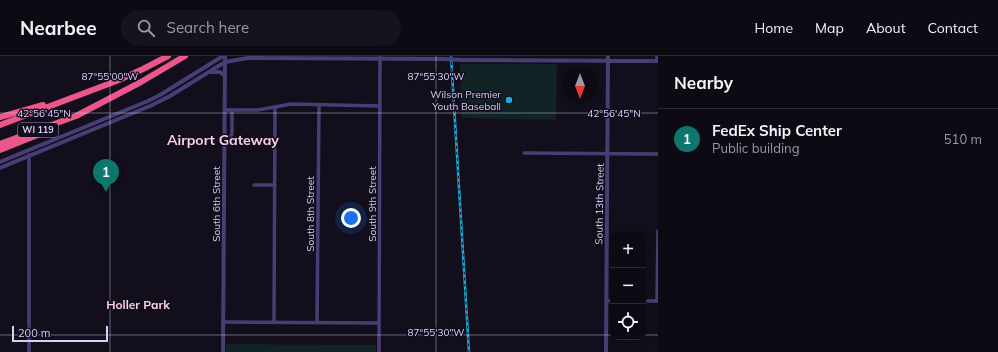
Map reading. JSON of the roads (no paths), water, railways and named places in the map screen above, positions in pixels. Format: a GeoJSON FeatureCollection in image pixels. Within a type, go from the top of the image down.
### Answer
{"type":"FeatureCollection","features":[{"type":"Feature","properties":{"kind":"highway","name":"WI 119"},"geometry":{"type":"LineString","coordinates":[[0,125],[118,80],[168,56]]}},
{"type":"Feature","properties":{"kind":"highway","name":"WI 119"},"geometry":{"type":"LineString","coordinates":[[0,144],[76,116],[141,82],[185,56]]}},
{"type":"Feature","properties":{"kind":"highway"},"geometry":{"type":"LineString","coordinates":[[0,117],[72,97]]}},
{"type":"Feature","properties":{"kind":"highway"},"geometry":{"type":"LineString","coordinates":[[0,150],[44,132],[76,116]]}},
{"type":"Feature","properties":{"kind":"street","name":"South 6th Street"},"geometry":{"type":"LineString","coordinates":[[223,352],[224,56]]}},
{"type":"Feature","properties":{"kind":"street"},"geometry":{"type":"LineString","coordinates":[[0,162],[160,95],[224,56]]}},
{"type":"Feature","properties":{"kind":"street"},"geometry":{"type":"LineString","coordinates":[[0,168],[138,112],[163,100],[225,62],[241,58],[380,57],[462,60],[608,58],[658,61],[658,56]]}},
{"type":"Feature","properties":{"kind":"street","name":"South 9th Street"},"geometry":{"type":"LineString","coordinates":[[379,352],[380,57]]}},
{"type":"Feature","properties":{"kind":"street","name":"South 13th Street"},"geometry":{"type":"LineString","coordinates":[[606,352],[608,58]]}},
{"type":"Feature","properties":{"kind":"street"},"geometry":{"type":"LineString","coordinates":[[206,73],[220,72],[225,76]]}},
{"type":"Feature","properties":{"kind":"street"},"geometry":{"type":"LineString","coordinates":[[225,110],[258,110],[291,104],[380,106]]}},
{"type":"Feature","properties":{"kind":"street","name":"South 8th Street"},"geometry":{"type":"LineString","coordinates":[[317,323],[319,105]]}},
{"type":"Feature","properties":{"kind":"street"},"geometry":{"type":"LineString","coordinates":[[136,106],[138,112]]}},
{"type":"Feature","properties":{"kind":"street"},"geometry":{"type":"LineString","coordinates":[[274,322],[275,107]]}},
{"type":"Feature","properties":{"kind":"street"},"geometry":{"type":"LineString","coordinates":[[224,137],[230,137],[232,134],[232,110]]}},
{"type":"Feature","properties":{"kind":"street"},"geometry":{"type":"LineString","coordinates":[[50,141],[53,147]]}},
{"type":"Feature","properties":{"kind":"street"},"geometry":{"type":"LineString","coordinates":[[29,150],[29,352]]}},
{"type":"Feature","properties":{"kind":"street"},"geometry":{"type":"LineString","coordinates":[[524,153],[658,154]]}},
{"type":"Feature","properties":{"kind":"street"},"geometry":{"type":"LineString","coordinates":[[254,185],[274,185]]}},
{"type":"Feature","properties":{"kind":"street"},"geometry":{"type":"LineString","coordinates":[[646,301],[658,301],[658,231]]}},
{"type":"Feature","properties":{"kind":"street"},"geometry":{"type":"LineString","coordinates":[[224,322],[379,323]]}},
{"type":"Feature","properties":{"kind":"railway"},"geometry":{"type":"LineString","coordinates":[[451,56],[469,352]]}},
{"type":"Feature","properties":{"kind":"place","name":"Wilson Premier Youth Baseball"},"geometry":{"type":"Point","coordinates":[509,100]}},
{"type":"Feature","properties":{"kind":"place","name":"FedEx Ship Center"},"geometry":{"type":"Point","coordinates":[106,192]}},
{"type":"Feature","properties":{"kind":"district","name":"Airport Gateway"},"geometry":{"type":"Point","coordinates":[223,140]}},
{"type":"Feature","properties":{"kind":"district","name":"Holler Park"},"geometry":{"type":"Point","coordinates":[138,305]}}]}
